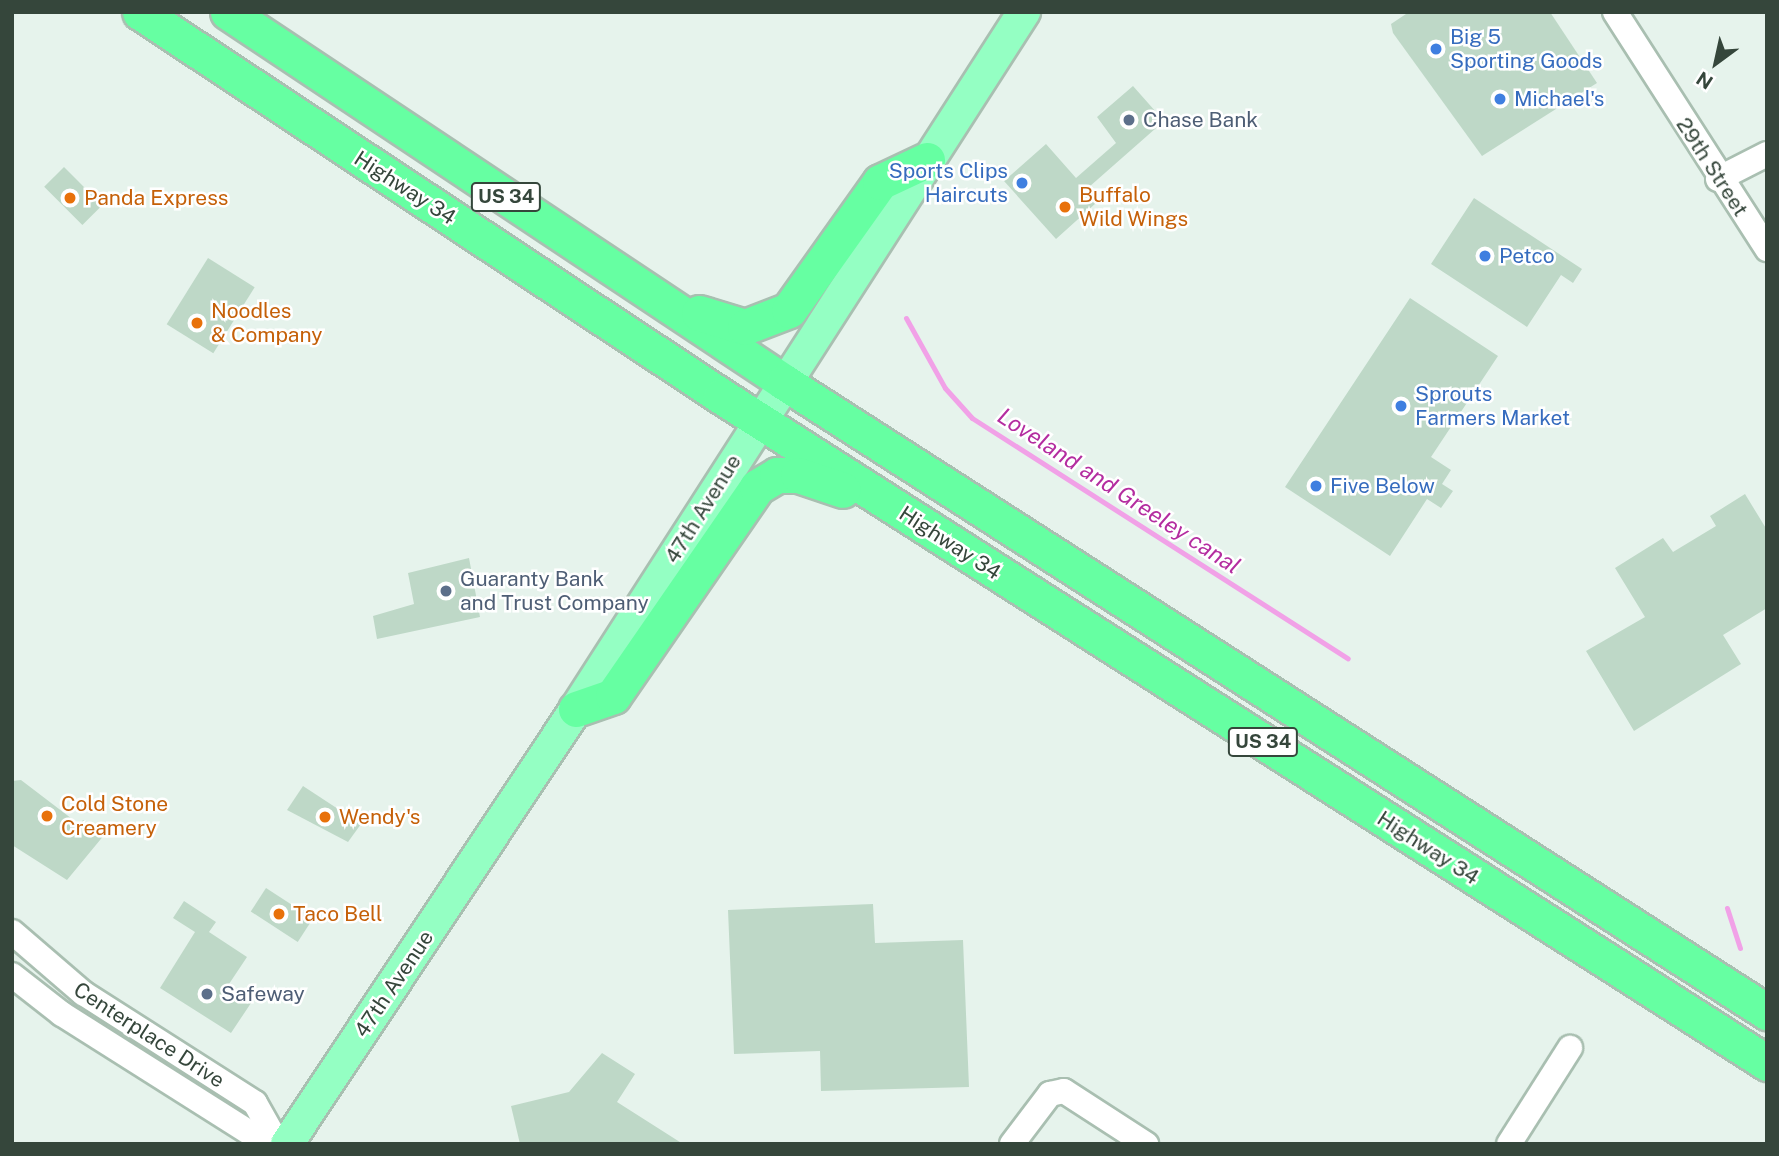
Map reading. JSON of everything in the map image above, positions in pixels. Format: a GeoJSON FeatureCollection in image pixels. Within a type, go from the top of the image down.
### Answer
{"type":"FeatureCollection","features":[{"type":"Feature","properties":{"kind":"highway","name":"Highway 34"},"geometry":{"type":"LineString","coordinates":[[140,12],[759,420],[1767,1063]]}},
{"type":"Feature","properties":{"kind":"highway","name":"US 34"},"geometry":{"type":"LineString","coordinates":[[228,12],[784,382],[1767,1012]]}},
{"type":"Feature","properties":{"kind":"highway"},"geometry":{"type":"LineString","coordinates":[[568,239],[702,314],[745,327],[789,310],[880,182],[927,160]]}},
{"type":"Feature","properties":{"kind":"highway"},"geometry":{"type":"LineString","coordinates":[[576,709],[613,696],[746,497],[777,475],[809,477],[840,488],[1048,606]]}},
{"type":"Feature","properties":{"kind":"main road","name":"47th Avenue"},"geometry":{"type":"LineString","coordinates":[[287,1144],[576,709],[759,420],[1024,12]]}},
{"type":"Feature","properties":{"kind":"street","name":"29th Street"},"geometry":{"type":"LineString","coordinates":[[1615,12],[1718,179],[1767,249]]}},
{"type":"Feature","properties":{"kind":"street"},"geometry":{"type":"LineString","coordinates":[[1718,179],[1767,154]]}},
{"type":"Feature","properties":{"kind":"street","name":"Centerplace Drive"},"geometry":{"type":"LineString","coordinates":[[12,932],[83,993],[255,1103],[278,1144]]}},
{"type":"Feature","properties":{"kind":"street","name":"Centerplace Drive"},"geometry":{"type":"LineString","coordinates":[[12,975],[62,1014],[268,1144]]}},
{"type":"Feature","properties":{"kind":"street"},"geometry":{"type":"LineString","coordinates":[[1510,1144],[1570,1048]]}},
{"type":"Feature","properties":{"kind":"street"},"geometry":{"type":"LineString","coordinates":[[1012,1144],[1049,1094],[1064,1091],[1146,1144]]}},
{"type":"Feature","properties":{"kind":"building"},"geometry":{"type":"Polygon","coordinates":[[[1409,12],[1550,12],[1597,83],[1482,156],[1393,33],[1391,24],[1409,12]]]}},
{"type":"Feature","properties":{"kind":"building"},"geometry":{"type":"Polygon","coordinates":[[[1133,86],[1164,121],[1089,187],[1096,203],[1056,239],[1004,181],[1046,144],[1076,178],[1116,143],[1097,117],[1133,86]]]}},
{"type":"Feature","properties":{"kind":"building"},"geometry":{"type":"Polygon","coordinates":[[[64,167],[102,205],[82,225],[44,187],[64,167]]]}},
{"type":"Feature","properties":{"kind":"building"},"geometry":{"type":"Polygon","coordinates":[[[1474,198],[1582,269],[1573,283],[1561,275],[1527,327],[1431,264],[1474,198]]]}},
{"type":"Feature","properties":{"kind":"building"},"geometry":{"type":"Polygon","coordinates":[[[208,258],[255,287],[213,353],[167,324],[208,258]]]}},
{"type":"Feature","properties":{"kind":"building","name":"Sprouts Farmers Market"},"geometry":{"type":"Polygon","coordinates":[[[1410,298],[1498,356],[1431,457],[1451,470],[1442,484],[1453,491],[1441,508],[1427,499],[1390,556],[1285,487],[1410,298]]]}},
{"type":"Feature","properties":{"kind":"building"},"geometry":{"type":"Polygon","coordinates":[[[1745,494],[1767,530],[1767,608],[1723,635],[1741,664],[1634,731],[1586,651],[1645,617],[1615,568],[1663,538],[1673,552],[1716,526],[1710,516],[1745,494]]]}},
{"type":"Feature","properties":{"kind":"building"},"geometry":{"type":"Polygon","coordinates":[[[469,558],[480,617],[377,639],[373,616],[414,604],[408,573],[469,558]]]}},
{"type":"Feature","properties":{"kind":"building"},"geometry":{"type":"Polygon","coordinates":[[[21,780],[80,825],[83,820],[105,834],[67,880],[12,845],[12,781],[21,780]]]}},
{"type":"Feature","properties":{"kind":"building"},"geometry":{"type":"Polygon","coordinates":[[[303,786],[361,824],[348,842],[287,810],[303,786]]]}},
{"type":"Feature","properties":{"kind":"building"},"geometry":{"type":"Polygon","coordinates":[[[266,888],[313,918],[298,942],[251,911],[266,888]]]}},
{"type":"Feature","properties":{"kind":"building"},"geometry":{"type":"Polygon","coordinates":[[[184,901],[216,922],[209,932],[247,957],[229,984],[253,1000],[231,1033],[160,988],[195,932],[173,918],[184,901]]]}},
{"type":"Feature","properties":{"kind":"building"},"geometry":{"type":"Polygon","coordinates":[[[873,904],[875,943],[963,940],[969,1087],[821,1091],[820,1051],[734,1054],[728,910],[873,904]]]}},
{"type":"Feature","properties":{"kind":"building"},"geometry":{"type":"Polygon","coordinates":[[[602,1053],[635,1074],[617,1102],[683,1144],[520,1144],[511,1106],[569,1092],[602,1053]]]}},
{"type":"Feature","properties":{"kind":"waterway","name":"Loveland and Greeley canal"},"geometry":{"type":"LineString","coordinates":[[906,318],[945,388],[972,418],[1348,658]]}},
{"type":"Feature","properties":{"kind":"waterway","name":"Loveland and Greeley canal"},"geometry":{"type":"LineString","coordinates":[[1727,908],[1740,948]]}},
{"type":"Feature","properties":{"kind":"place","name":"Big 5 Sporting Goods"},"geometry":{"type":"Point","coordinates":[1436,49]}},
{"type":"Feature","properties":{"kind":"place","name":"Michael's"},"geometry":{"type":"Point","coordinates":[1500,99]}},
{"type":"Feature","properties":{"kind":"place","name":"Chase Bank"},"geometry":{"type":"Point","coordinates":[1129,120]}},
{"type":"Feature","properties":{"kind":"place","name":"Sports Clips Haircuts"},"geometry":{"type":"Point","coordinates":[1022,183]}},
{"type":"Feature","properties":{"kind":"place","name":"Panda Express"},"geometry":{"type":"Point","coordinates":[70,198]}},
{"type":"Feature","properties":{"kind":"place","name":"Buffalo Wild Wings"},"geometry":{"type":"Point","coordinates":[1065,207]}},
{"type":"Feature","properties":{"kind":"place","name":"Petco"},"geometry":{"type":"Point","coordinates":[1485,256]}},
{"type":"Feature","properties":{"kind":"place","name":"Noodles & Company"},"geometry":{"type":"Point","coordinates":[197,323]}},
{"type":"Feature","properties":{"kind":"place","name":"Sprouts Farmers Market"},"geometry":{"type":"Point","coordinates":[1401,406]}},
{"type":"Feature","properties":{"kind":"place","name":"Five Below"},"geometry":{"type":"Point","coordinates":[1316,486]}},
{"type":"Feature","properties":{"kind":"place","name":"Guaranty Bank and Trust Company"},"geometry":{"type":"Point","coordinates":[446,591]}},
{"type":"Feature","properties":{"kind":"place","name":"Cold Stone Creamery"},"geometry":{"type":"Point","coordinates":[47,816]}},
{"type":"Feature","properties":{"kind":"place","name":"Wendy's"},"geometry":{"type":"Point","coordinates":[325,817]}},
{"type":"Feature","properties":{"kind":"place","name":"Taco Bell"},"geometry":{"type":"Point","coordinates":[279,914]}},
{"type":"Feature","properties":{"kind":"place","name":"Safeway"},"geometry":{"type":"Point","coordinates":[207,994]}}]}
